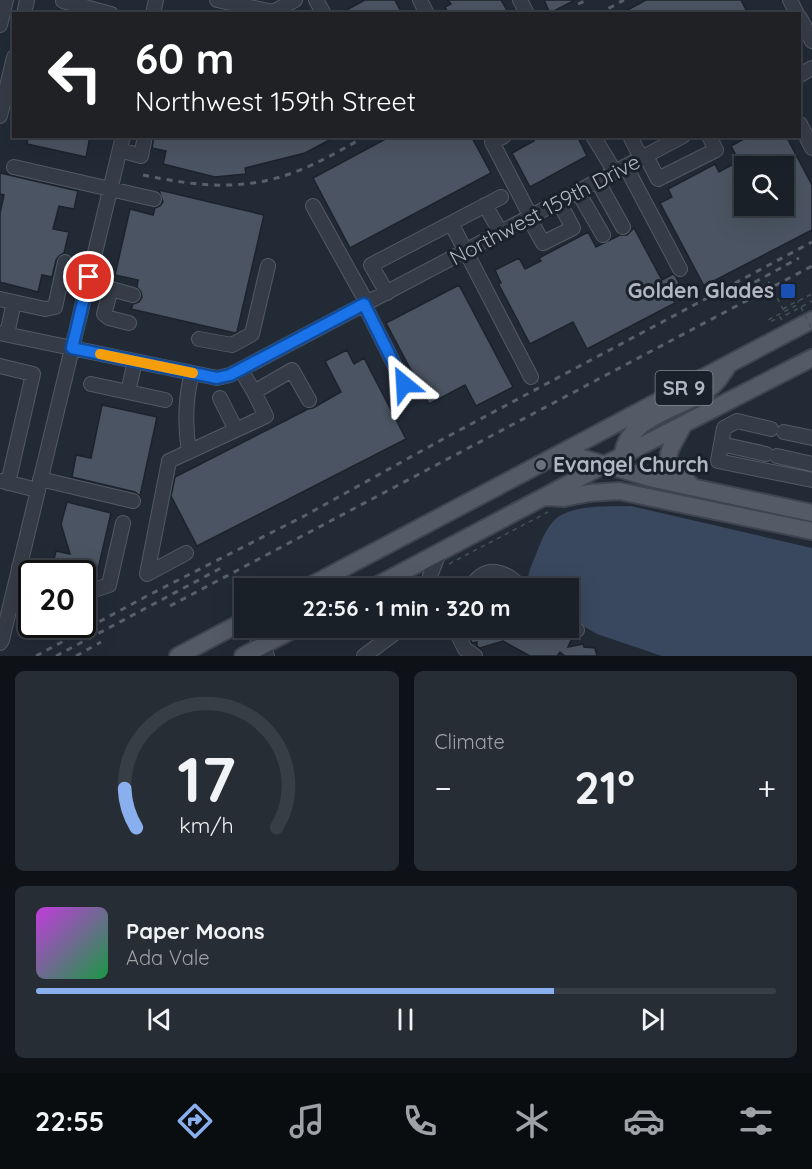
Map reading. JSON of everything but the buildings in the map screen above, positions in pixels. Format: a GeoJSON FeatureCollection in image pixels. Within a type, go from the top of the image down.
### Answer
{"type":"FeatureCollection","features":[{"type":"Feature","properties":{"kind":"main road","name":"SR 9"},"geometry":{"type":"LineString","coordinates":[[325,578],[789,333],[807,314]]}},
{"type":"Feature","properties":{"kind":"main road","name":"SR 9"},"geometry":{"type":"LineString","coordinates":[[627,464],[685,424],[812,358]]}},
{"type":"Feature","properties":{"kind":"main road"},"geometry":{"type":"LineString","coordinates":[[644,495],[629,481],[625,444],[634,430],[711,387],[730,364]]}},
{"type":"Feature","properties":{"kind":"main road"},"geometry":{"type":"LineString","coordinates":[[685,424],[671,446],[668,459],[673,470],[692,487]]}},
{"type":"Feature","properties":{"kind":"main road"},"geometry":{"type":"LineString","coordinates":[[556,456],[582,458],[606,464],[627,464],[654,479],[812,513]]}},
{"type":"Feature","properties":{"kind":"main road"},"geometry":{"type":"LineString","coordinates":[[396,578],[442,559],[549,503],[606,464]]}},
{"type":"Feature","properties":{"kind":"main road"},"geometry":{"type":"LineString","coordinates":[[549,503],[590,493],[619,491],[812,531]]}},
{"type":"Feature","properties":{"kind":"main road"},"geometry":{"type":"LineString","coordinates":[[178,656],[234,626]]}},
{"type":"Feature","properties":{"kind":"main road"},"geometry":{"type":"LineString","coordinates":[[243,656],[265,651],[283,638]]}},
{"type":"Feature","properties":{"kind":"street"},"geometry":{"type":"LineString","coordinates":[[0,25],[6,0]]}},
{"type":"Feature","properties":{"kind":"street"},"geometry":{"type":"LineString","coordinates":[[217,0],[273,12],[295,0]]}},
{"type":"Feature","properties":{"kind":"street"},"geometry":{"type":"LineString","coordinates":[[63,1],[97,4]]}},
{"type":"Feature","properties":{"kind":"street"},"geometry":{"type":"LineString","coordinates":[[801,20],[812,42]]}},
{"type":"Feature","properties":{"kind":"street"},"geometry":{"type":"LineString","coordinates":[[0,116],[12,65]]}},
{"type":"Feature","properties":{"kind":"street"},"geometry":{"type":"LineString","coordinates":[[801,126],[812,148]]}},
{"type":"Feature","properties":{"kind":"street"},"geometry":{"type":"LineString","coordinates":[[21,560],[121,143],[141,156],[145,138]]}},
{"type":"Feature","properties":{"kind":"street"},"geometry":{"type":"LineString","coordinates":[[500,138],[492,142],[543,243],[573,228],[559,202]]}},
{"type":"Feature","properties":{"kind":"street"},"geometry":{"type":"LineString","coordinates":[[595,138],[620,170],[680,268]]}},
{"type":"Feature","properties":{"kind":"street"},"geometry":{"type":"LineString","coordinates":[[631,138],[658,179],[716,150],[710,138]]}},
{"type":"Feature","properties":{"kind":"street","name":"Northwest 159th Drive"},"geometry":{"type":"LineString","coordinates":[[4,334],[217,378],[230,375],[679,138]]}},
{"type":"Feature","properties":{"kind":"street"},"geometry":{"type":"LineString","coordinates":[[14,166],[154,199]]}},
{"type":"Feature","properties":{"kind":"street"},"geometry":{"type":"LineString","coordinates":[[598,182],[623,227]]}},
{"type":"Feature","properties":{"kind":"street"},"geometry":{"type":"LineString","coordinates":[[578,192],[603,235]]}},
{"type":"Feature","properties":{"kind":"street"},"geometry":{"type":"LineString","coordinates":[[387,293],[371,265],[501,197]]}},
{"type":"Feature","properties":{"kind":"street"},"geometry":{"type":"LineString","coordinates":[[485,205],[501,233]]}},
{"type":"Feature","properties":{"kind":"street"},"geometry":{"type":"LineString","coordinates":[[313,206],[404,384]]}},
{"type":"Feature","properties":{"kind":"street"},"geometry":{"type":"LineString","coordinates":[[451,223],[531,377]]}},
{"type":"Feature","properties":{"kind":"street"},"geometry":{"type":"LineString","coordinates":[[0,299],[45,309],[55,307],[65,262]]}},
{"type":"Feature","properties":{"kind":"street"},"geometry":{"type":"LineString","coordinates":[[199,339],[232,345],[252,334],[268,266]]}},
{"type":"Feature","properties":{"kind":"street"},"geometry":{"type":"LineString","coordinates":[[129,323],[104,314],[111,289],[133,295]]}},
{"type":"Feature","properties":{"kind":"street"},"geometry":{"type":"LineString","coordinates":[[57,297],[107,304]]}},
{"type":"Feature","properties":{"kind":"street"},"geometry":{"type":"LineString","coordinates":[[4,334],[14,302]]}},
{"type":"Feature","properties":{"kind":"street"},"geometry":{"type":"LineString","coordinates":[[249,336],[254,363]]}},
{"type":"Feature","properties":{"kind":"street"},"geometry":{"type":"LineString","coordinates":[[128,392],[135,361]]}},
{"type":"Feature","properties":{"kind":"street"},"geometry":{"type":"LineString","coordinates":[[0,366],[33,374],[4,482],[39,485],[133,501]]}},
{"type":"Feature","properties":{"kind":"street"},"geometry":{"type":"LineString","coordinates":[[186,553],[147,574],[169,461],[266,416],[241,370]]}},
{"type":"Feature","properties":{"kind":"street"},"geometry":{"type":"LineString","coordinates":[[254,392],[292,370],[309,400]]}},
{"type":"Feature","properties":{"kind":"street"},"geometry":{"type":"LineString","coordinates":[[189,452],[186,437],[187,392],[192,373]]}},
{"type":"Feature","properties":{"kind":"street"},"geometry":{"type":"LineString","coordinates":[[91,384],[165,400]]}},
{"type":"Feature","properties":{"kind":"street"},"geometry":{"type":"LineString","coordinates":[[220,398],[236,430]]}},
{"type":"Feature","properties":{"kind":"street"},"geometry":{"type":"LineString","coordinates":[[812,438],[737,421],[724,428],[718,461],[812,480]]}},
{"type":"Feature","properties":{"kind":"street"},"geometry":{"type":"LineString","coordinates":[[721,444],[812,464]]}},
{"type":"Feature","properties":{"kind":"street"},"geometry":{"type":"LineString","coordinates":[[96,589],[109,585],[123,523]]}},
{"type":"Feature","properties":{"kind":"street"},"geometry":{"type":"LineString","coordinates":[[430,578],[442,559]]}},
{"type":"Feature","properties":{"kind":"street"},"geometry":{"type":"LineString","coordinates":[[1,642],[5,608],[18,570]]}},
{"type":"Feature","properties":{"kind":"street"},"geometry":{"type":"LineString","coordinates":[[481,578],[497,571],[511,578]]}},
{"type":"Feature","properties":{"kind":"street"},"geometry":{"type":"LineString","coordinates":[[364,656],[388,638]]}},
{"type":"Feature","properties":{"kind":"street"},"geometry":{"type":"LineString","coordinates":[[460,638],[465,649],[475,656]]}},
{"type":"Feature","properties":{"kind":"path"},"geometry":{"type":"LineString","coordinates":[[744,295],[769,282],[786,315],[807,314]]}},
{"type":"Feature","properties":{"kind":"path"},"geometry":{"type":"LineString","coordinates":[[790,286],[798,301]]}},
{"type":"Feature","properties":{"kind":"path"},"geometry":{"type":"LineString","coordinates":[[742,291],[746,299]]}},
{"type":"Feature","properties":{"kind":"path"},"geometry":{"type":"LineString","coordinates":[[783,309],[812,294]]}},
{"type":"Feature","properties":{"kind":"path"},"geometry":{"type":"LineString","coordinates":[[789,333],[780,317],[770,322],[768,320],[799,303],[798,301]]}},
{"type":"Feature","properties":{"kind":"path"},"geometry":{"type":"LineString","coordinates":[[812,301],[807,314],[812,330]]}},
{"type":"Feature","properties":{"kind":"path"},"geometry":{"type":"LineString","coordinates":[[627,464],[661,452]]}},
{"type":"Feature","properties":{"kind":"path"},"geometry":{"type":"LineString","coordinates":[[442,559],[549,503]]}},
{"type":"Feature","properties":{"kind":"water"},"geometry":{"type":"Polygon","coordinates":[[[604,506],[631,506],[812,548],[812,656],[662,656],[597,634],[579,624],[579,578],[528,577],[541,541],[558,517],[575,510],[604,506]]]}},
{"type":"Feature","properties":{"kind":"railway"},"geometry":{"type":"LineString","coordinates":[[578,4],[587,0]]}},
{"type":"Feature","properties":{"kind":"railway"},"geometry":{"type":"LineString","coordinates":[[602,12],[624,0]]}},
{"type":"Feature","properties":{"kind":"railway"},"geometry":{"type":"LineString","coordinates":[[143,175],[200,184],[238,185],[256,182],[304,168],[362,138]]}},
{"type":"Feature","properties":{"kind":"railway"},"geometry":{"type":"LineString","coordinates":[[36,656],[145,597],[306,515],[443,439],[812,242]]}},
{"type":"Feature","properties":{"kind":"railway"},"geometry":{"type":"LineString","coordinates":[[744,288],[799,258]]}},
{"type":"Feature","properties":{"kind":"railway"},"geometry":{"type":"LineString","coordinates":[[170,606],[812,266]]}},
{"type":"Feature","properties":{"kind":"railway"},"geometry":{"type":"LineString","coordinates":[[56,656],[223,567]]}},
{"type":"Feature","properties":{"kind":"railway"},"geometry":{"type":"LineString","coordinates":[[76,656],[101,642]]}},
{"type":"Feature","properties":{"kind":"slow traffic"},"geometry":{"type":"LineString","coordinates":[[100,354],[193,373]]}},
{"type":"Feature","properties":{"kind":"place","name":"Golden Glades"},"geometry":{"type":"Point","coordinates":[788,291]}},
{"type":"Feature","properties":{"kind":"place","name":"Evangel Church"},"geometry":{"type":"Point","coordinates":[541,465]}},
{"type":"Feature","properties":{"kind":"route"},"geometry":{"type":"LineString","coordinates":[[89,277],[72,348],[217,378],[230,375],[364,304],[404,384]]}}]}
